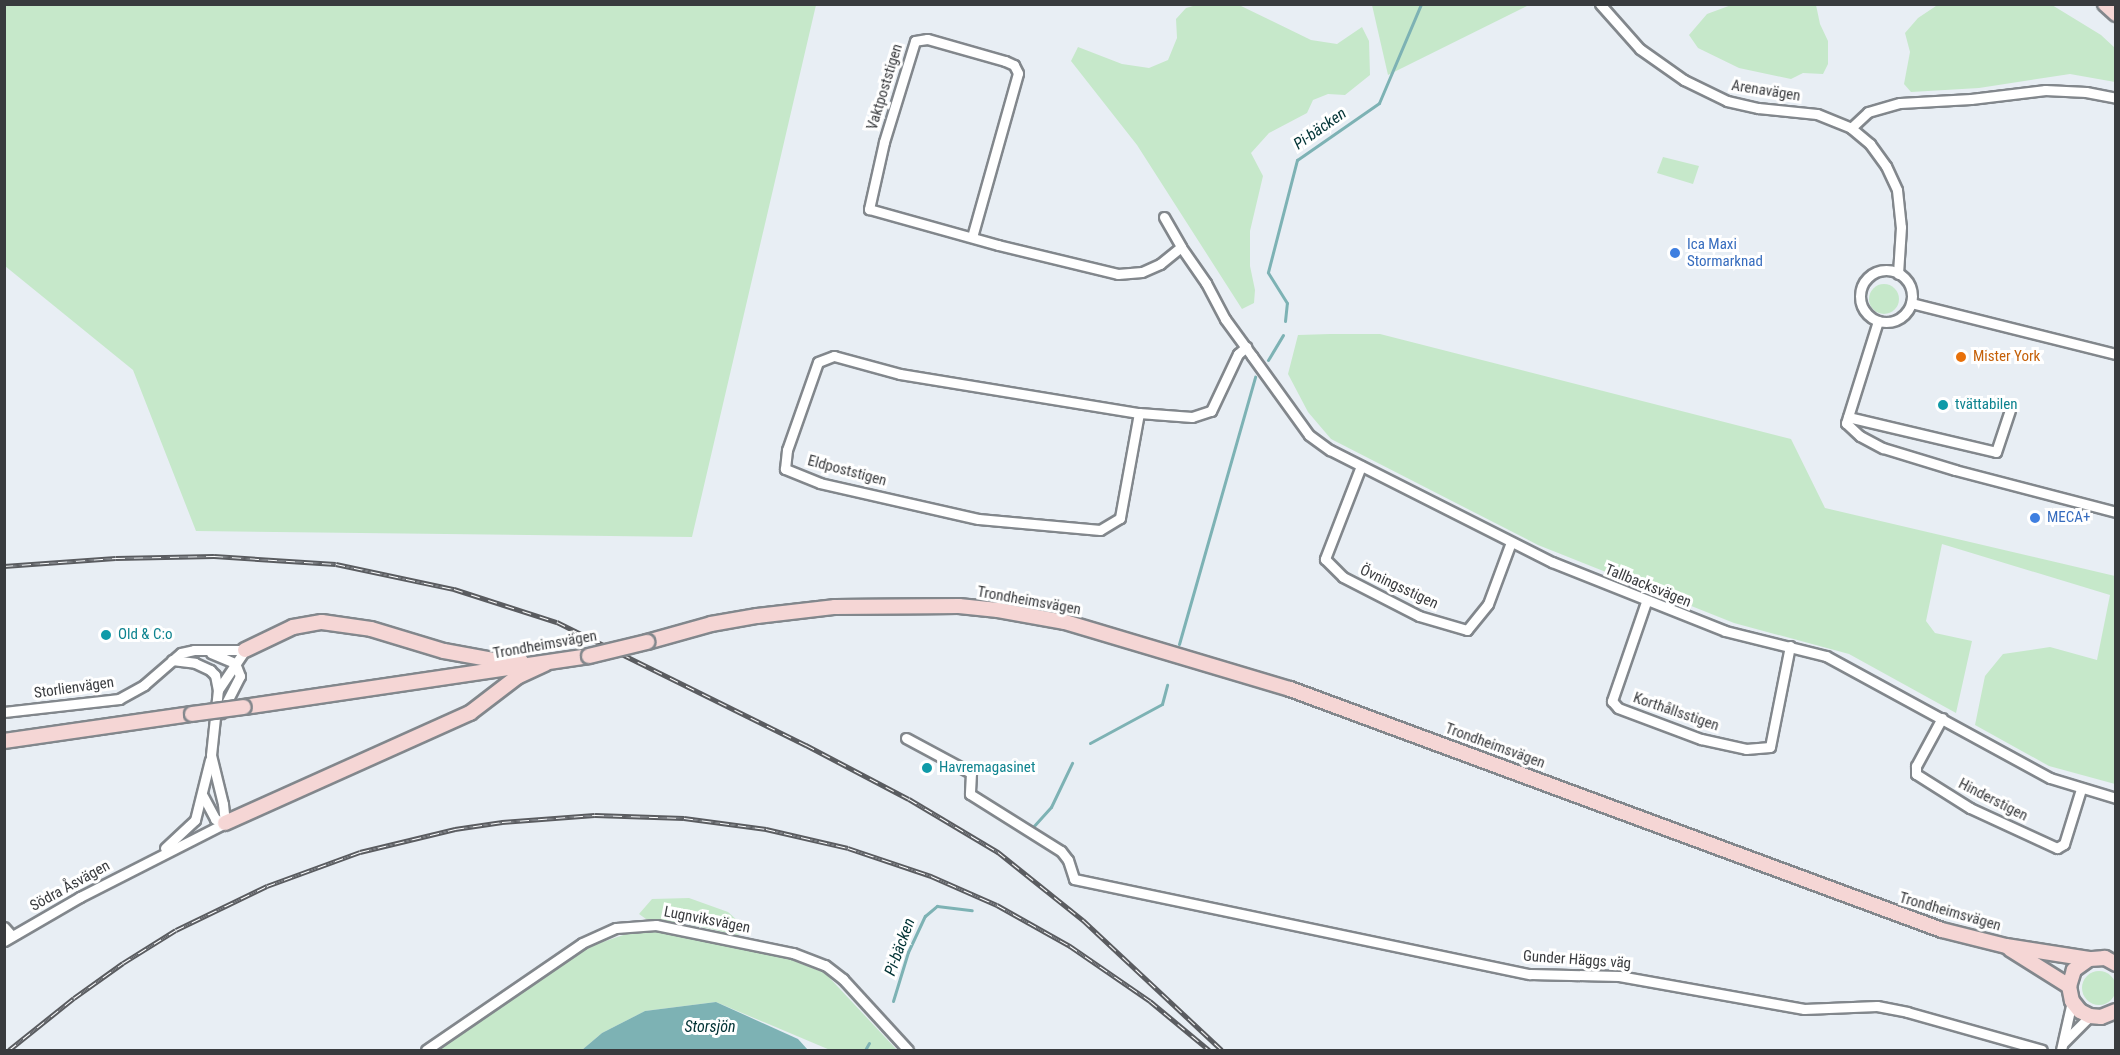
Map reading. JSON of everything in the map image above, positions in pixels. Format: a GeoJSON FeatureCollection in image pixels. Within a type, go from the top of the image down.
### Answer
{"type":"FeatureCollection","features":[{"type":"Feature","properties":{"kind":"main road"},"geometry":{"type":"LineString","coordinates":[[2104,4],[2115,14]]}},
{"type":"Feature","properties":{"kind":"main road","name":"Trondheimsvägen"},"geometry":{"type":"LineString","coordinates":[[4,741],[551,663],[745,618],[834,607],[959,606],[998,610],[1065,622],[1290,689],[1850,898],[1942,930],[2006,946],[2110,961]]}},
{"type":"Feature","properties":{"kind":"main road"},"geometry":{"type":"LineString","coordinates":[[244,650],[293,627],[322,622],[371,629],[444,651],[484,658],[551,663]]}},
{"type":"Feature","properties":{"kind":"main road"},"geometry":{"type":"LineString","coordinates":[[225,823],[470,713],[517,676],[551,663]]}},
{"type":"Feature","properties":{"kind":"main road","name":"Trondheimsvägen"},"geometry":{"type":"LineString","coordinates":[[2006,946],[2069,987]]}},
{"type":"Feature","properties":{"kind":"main road"},"geometry":{"type":"LineString","coordinates":[[2110,961],[2115,949]]}},
{"type":"Feature","properties":{"kind":"main road"},"geometry":{"type":"LineString","coordinates":[[2088,959],[2074,970],[2069,987],[2072,1001],[2080,1011],[2115,1020]]}},
{"type":"Feature","properties":{"kind":"main road"},"geometry":{"type":"LineString","coordinates":[[2096,1016],[2115,1011]]}},
{"type":"Feature","properties":{"kind":"street","name":"Arenavägen"},"geometry":{"type":"LineString","coordinates":[[1600,4],[1640,48],[1684,80],[1706,92],[1726,101],[1758,108],[1816,114],[1851,128],[1870,144],[1886,166],[1897,190],[1901,227],[1898,273]]}},
{"type":"Feature","properties":{"kind":"street","name":"Vaktpoststigen"},"geometry":{"type":"LineString","coordinates":[[972,237],[1018,73],[1014,65],[1005,61],[927,39],[915,41],[884,142],[869,209],[972,237],[1119,274],[1142,272],[1160,264],[1181,247]]}},
{"type":"Feature","properties":{"kind":"street"},"geometry":{"type":"LineString","coordinates":[[1851,128],[1868,112],[1900,103],[1971,99],[2045,90],[2086,92],[2115,98]]}},
{"type":"Feature","properties":{"kind":"street","name":"Tallbacksvägen"},"geometry":{"type":"LineString","coordinates":[[1164,217],[1206,283],[1242,351],[1309,435],[1330,450],[1552,562],[1646,602],[1725,631],[1826,656],[2050,778],[2115,798]]}},
{"type":"Feature","properties":{"kind":"street"},"geometry":{"type":"LineString","coordinates":[[1890,271],[1898,273],[1910,286],[1911,303],[1906,312],[1895,320],[1878,321],[1864,311],[1860,302],[1860,291],[1871,275],[1890,271]]}},
{"type":"Feature","properties":{"kind":"street"},"geometry":{"type":"LineString","coordinates":[[1911,303],[2115,354]]}},
{"type":"Feature","properties":{"kind":"street"},"geometry":{"type":"LineString","coordinates":[[1878,321],[1846,423],[1860,436],[1883,448],[1976,476],[2115,512]]}},
{"type":"Feature","properties":{"kind":"street","name":"Eldpoststigen"},"geometry":{"type":"LineString","coordinates":[[1139,413],[1120,518],[1100,530],[978,519],[820,483],[785,469],[787,450],[818,362],[834,356],[900,374],[1139,413],[1192,417],[1211,411],[1242,351]]}},
{"type":"Feature","properties":{"kind":"street"},"geometry":{"type":"LineString","coordinates":[[1850,413],[1996,452],[2010,410]]}},
{"type":"Feature","properties":{"kind":"street","name":"Övningsstigen"},"geometry":{"type":"LineString","coordinates":[[1361,466],[1325,559],[1343,577],[1419,616],[1467,630],[1488,604],[1511,542]]}},
{"type":"Feature","properties":{"kind":"street","name":"Korthållsstigen"},"geometry":{"type":"LineString","coordinates":[[1646,602],[1612,701],[1618,708],[1701,740],[1746,749],[1770,747],[1790,646]]}},
{"type":"Feature","properties":{"kind":"street","name":"Storlienvägen"},"geometry":{"type":"LineString","coordinates":[[4,712],[118,699],[144,685],[172,660],[194,650],[244,650]]}},
{"type":"Feature","properties":{"kind":"street"},"geometry":{"type":"LineString","coordinates":[[218,690],[244,650]]}},
{"type":"Feature","properties":{"kind":"street"},"geometry":{"type":"LineString","coordinates":[[206,651],[235,663],[240,676],[237,686],[225,703],[214,732]]}},
{"type":"Feature","properties":{"kind":"street"},"geometry":{"type":"LineString","coordinates":[[172,660],[195,663],[215,675],[218,690],[214,732]]}},
{"type":"Feature","properties":{"kind":"street","name":"Hinderstigen"},"geometry":{"type":"LineString","coordinates":[[1942,718],[1916,766],[1916,774],[1970,808],[2057,848],[2064,844],[2081,789]]}},
{"type":"Feature","properties":{"kind":"street","name":"Södra Åsvägen"},"geometry":{"type":"LineString","coordinates":[[152,858],[195,820],[203,796],[214,732]]}},
{"type":"Feature","properties":{"kind":"street","name":"Gunder Häggs väg"},"geometry":{"type":"LineString","coordinates":[[906,738],[971,773],[970,794],[1061,850],[1068,860],[1074,879],[1530,974],[1619,976],[1804,1009],[1877,1006],[1918,1014],[2042,1050]]}},
{"type":"Feature","properties":{"kind":"street"},"geometry":{"type":"LineString","coordinates":[[203,796],[208,810],[215,819],[225,823],[223,804],[211,755]]}},
{"type":"Feature","properties":{"kind":"street","name":"Södra Åsvägen"},"geometry":{"type":"LineString","coordinates":[[8,939],[152,858],[225,823]]}},
{"type":"Feature","properties":{"kind":"street","name":"Lugnviksvägen"},"geometry":{"type":"LineString","coordinates":[[426,1050],[582,943],[616,928],[656,925],[793,953],[825,965],[843,979],[908,1050]]}},
{"type":"Feature","properties":{"kind":"street"},"geometry":{"type":"LineString","coordinates":[[4,927],[8,939]]}},
{"type":"Feature","properties":{"kind":"street"},"geometry":{"type":"LineString","coordinates":[[2062,1047],[2072,1001]]}},
{"type":"Feature","properties":{"kind":"street"},"geometry":{"type":"LineString","coordinates":[[2062,1047],[2096,1016]]}},
{"type":"Feature","properties":{"kind":"green space"},"geometry":{"type":"Polygon","coordinates":[[[1200,4],[1239,5],[1311,40],[1337,44],[1362,27],[1369,41],[1370,75],[1345,95],[1328,94],[1313,100],[1307,113],[1269,133],[1251,153],[1263,176],[1250,231],[1250,266],[1255,290],[1254,303],[1242,309],[1137,145],[1071,61],[1078,47],[1122,64],[1149,68],[1168,60],[1177,38],[1176,19],[1186,8],[1200,4]]]}},
{"type":"Feature","properties":{"kind":"green space"},"geometry":{"type":"Polygon","coordinates":[[[1372,4],[1529,5],[1388,75],[1372,4]]]}},
{"type":"Feature","properties":{"kind":"green space"},"geometry":{"type":"Polygon","coordinates":[[[1734,4],[1816,5],[1820,24],[1828,41],[1828,64],[1823,74],[1803,73],[1791,79],[1739,68],[1698,48],[1689,35],[1707,14],[1734,4]]]}},
{"type":"Feature","properties":{"kind":"green space"},"geometry":{"type":"Polygon","coordinates":[[[1939,4],[2052,5],[2101,35],[2115,48],[2115,82],[2070,74],[1979,88],[1911,92],[1904,84],[1910,52],[1905,33],[1918,18],[1939,4]]]}},
{"type":"Feature","properties":{"kind":"green space"},"geometry":{"type":"Polygon","coordinates":[[[4,5],[816,5],[692,537],[196,531],[133,370],[5,266],[4,5]]]}},
{"type":"Feature","properties":{"kind":"green space"},"geometry":{"type":"Polygon","coordinates":[[[1663,157],[1699,166],[1693,184],[1657,173],[1663,157]]]}},
{"type":"Feature","properties":{"kind":"green space"},"geometry":{"type":"Polygon","coordinates":[[[1884,284],[1895,288],[1899,299],[1895,310],[1884,314],[1873,310],[1869,299],[1873,288],[1884,284]]]}},
{"type":"Feature","properties":{"kind":"green space"},"geometry":{"type":"Polygon","coordinates":[[[1380,334],[1791,439],[1825,508],[2115,576],[2115,784],[2049,766],[1975,725],[1985,676],[2003,654],[2050,647],[2097,660],[2110,595],[1942,544],[1926,621],[1935,633],[1972,641],[1956,713],[1849,654],[1734,623],[1538,545],[1331,439],[1308,412],[1288,374],[1298,335],[1380,334]]]}},
{"type":"Feature","properties":{"kind":"green space"},"geometry":{"type":"Polygon","coordinates":[[[689,898],[728,912],[748,930],[737,935],[684,923],[646,919],[639,914],[652,899],[689,898]]]}},
{"type":"Feature","properties":{"kind":"green space"},"geometry":{"type":"Polygon","coordinates":[[[638,930],[685,935],[784,957],[825,973],[897,1050],[830,1050],[716,1002],[645,1011],[602,1033],[582,1050],[434,1050],[585,948],[638,930]]]}},
{"type":"Feature","properties":{"kind":"green space"},"geometry":{"type":"Polygon","coordinates":[[[2099,971],[2111,976],[2116,988],[2111,1000],[2099,1005],[2087,1000],[2082,988],[2087,976],[2099,971]]]}},
{"type":"Feature","properties":{"kind":"water","name":"Storsjön"},"geometry":{"type":"Polygon","coordinates":[[[716,1002],[798,1039],[808,1050],[582,1050],[602,1033],[645,1011],[716,1002]]]}},
{"type":"Feature","properties":{"kind":"waterway","name":"Pi-bäcken"},"geometry":{"type":"LineString","coordinates":[[1285,321],[1287,303],[1268,272],[1297,160],[1379,103],[1421,4]]}},
{"type":"Feature","properties":{"kind":"waterway","name":"Pi-bäcken"},"geometry":{"type":"LineString","coordinates":[[1268,360],[1283,335]]}},
{"type":"Feature","properties":{"kind":"waterway","name":"Pi-bäcken"},"geometry":{"type":"LineString","coordinates":[[1179,644],[1255,377]]}},
{"type":"Feature","properties":{"kind":"waterway","name":"Pi-bäcken"},"geometry":{"type":"LineString","coordinates":[[1090,743],[1162,704],[1167,685]]}},
{"type":"Feature","properties":{"kind":"waterway","name":"Pi-bäcken"},"geometry":{"type":"LineString","coordinates":[[1032,828],[1051,807],[1072,763]]}},
{"type":"Feature","properties":{"kind":"waterway","name":"Pi-bäcken"},"geometry":{"type":"LineString","coordinates":[[893,1001],[908,952],[925,916],[937,906],[972,910]]}},
{"type":"Feature","properties":{"kind":"waterway","name":"Pi-bäcken"},"geometry":{"type":"LineString","coordinates":[[865,1050],[869,1043]]}},
{"type":"Feature","properties":{"kind":"railway"},"geometry":{"type":"LineString","coordinates":[[4,566],[116,558],[214,556],[336,564],[454,589],[557,622],[806,745],[909,799],[998,852],[1083,920],[1222,1050]]}},
{"type":"Feature","properties":{"kind":"railway"},"geometry":{"type":"LineString","coordinates":[[9,1050],[74,998],[123,963],[176,930],[267,886],[360,852],[455,829],[502,822],[595,815],[684,818],[766,829],[848,848],[931,876],[997,905],[1070,946],[1150,1001],[1209,1050]]}},
{"type":"Feature","properties":{"kind":"place","name":"Ica Maxi Stormarknad"},"geometry":{"type":"Point","coordinates":[1675,253]}},
{"type":"Feature","properties":{"kind":"place","name":"Mister York"},"geometry":{"type":"Point","coordinates":[1961,357]}},
{"type":"Feature","properties":{"kind":"place","name":"tvättabilen"},"geometry":{"type":"Point","coordinates":[1943,405]}},
{"type":"Feature","properties":{"kind":"place","name":"MECA+"},"geometry":{"type":"Point","coordinates":[2035,518]}},
{"type":"Feature","properties":{"kind":"place","name":"Old & C:o"},"geometry":{"type":"Point","coordinates":[106,635]}},
{"type":"Feature","properties":{"kind":"place","name":"Havremagasinet"},"geometry":{"type":"Point","coordinates":[927,768]}}]}
